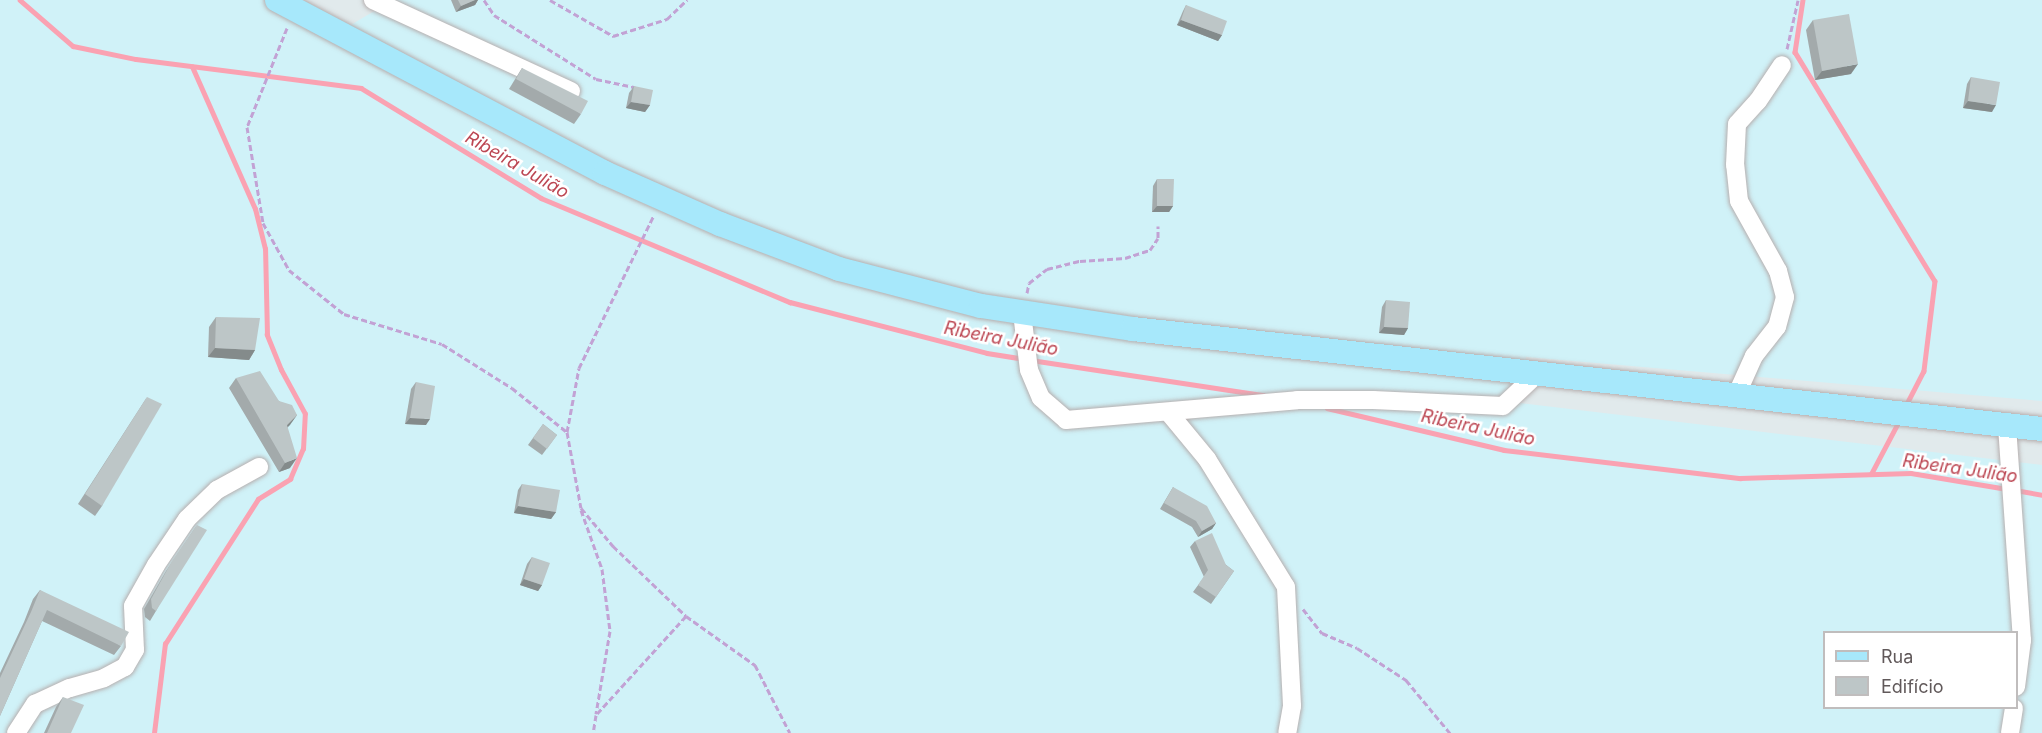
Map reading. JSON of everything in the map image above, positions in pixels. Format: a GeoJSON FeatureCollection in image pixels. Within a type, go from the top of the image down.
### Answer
{"type":"FeatureCollection","features":[{"type":"Feature","properties":{"kind":"main road"},"geometry":{"type":"LineString","coordinates":[[290,3],[605,173],[720,224],[839,269],[981,306],[1133,330],[2042,429]]}},
{"type":"Feature","properties":{"kind":"street"},"geometry":{"type":"LineString","coordinates":[[373,0],[571,91]]}},
{"type":"Feature","properties":{"kind":"street"},"geometry":{"type":"LineString","coordinates":[[1737,396],[1754,356],[1777,327],[1785,297],[1778,271],[1738,201],[1737,124],[1758,101],[1782,65]]}},
{"type":"Feature","properties":{"kind":"street"},"geometry":{"type":"LineString","coordinates":[[1022,313],[1029,370],[1041,398],[1066,420],[1169,413],[1297,400],[1373,400],[1503,406],[1537,374]]}},
{"type":"Feature","properties":{"kind":"street"},"geometry":{"type":"LineString","coordinates":[[1169,413],[1207,459],[1286,587],[1292,706],[1287,733]]}},
{"type":"Feature","properties":{"kind":"street"},"geometry":{"type":"LineString","coordinates":[[2007,426],[2022,640],[2018,671]]}},
{"type":"Feature","properties":{"kind":"street"},"geometry":{"type":"LineString","coordinates":[[16,733],[35,704],[70,688],[104,678],[125,667],[135,650],[133,606],[156,565],[188,519],[217,490],[259,467]]}},
{"type":"Feature","properties":{"kind":"street"},"geometry":{"type":"LineString","coordinates":[[2010,733],[2014,709]]}},
{"type":"Feature","properties":{"kind":"path"},"geometry":{"type":"LineString","coordinates":[[484,0],[494,15],[596,79],[642,88]]}},
{"type":"Feature","properties":{"kind":"path"},"geometry":{"type":"LineString","coordinates":[[550,0],[613,36],[667,19],[687,0]]}},
{"type":"Feature","properties":{"kind":"path"},"geometry":{"type":"LineString","coordinates":[[1782,65],[1798,0]]}},
{"type":"Feature","properties":{"kind":"path"},"geometry":{"type":"LineString","coordinates":[[290,3],[248,127],[263,223],[289,270],[344,314],[442,344],[512,388],[567,432]]}},
{"type":"Feature","properties":{"kind":"path"},"geometry":{"type":"LineString","coordinates":[[593,733],[610,631],[602,569],[581,508],[567,432],[579,368],[662,198]]}},
{"type":"Feature","properties":{"kind":"path"},"geometry":{"type":"LineString","coordinates":[[1022,313],[1029,283],[1047,269],[1080,261],[1125,258],[1150,250],[1158,238],[1158,226]]}},
{"type":"Feature","properties":{"kind":"path"},"geometry":{"type":"LineString","coordinates":[[581,508],[613,546],[686,616],[755,665],[790,732]]}},
{"type":"Feature","properties":{"kind":"path"},"geometry":{"type":"LineString","coordinates":[[1286,587],[1322,633],[1357,648],[1406,680],[1450,733]]}},
{"type":"Feature","properties":{"kind":"path"},"geometry":{"type":"LineString","coordinates":[[596,715],[686,616]]}},
{"type":"Feature","properties":{"kind":"sand"},"geometry":{"type":"Polygon","coordinates":[[[0,0],[300,0],[349,26],[393,0],[2042,0],[2042,401],[1526,357],[1520,403],[2042,465],[2042,733],[0,733],[0,0]]]}},
{"type":"Feature","properties":{"kind":"building"},"geometry":{"type":"Polygon","coordinates":[[[458,0],[475,0],[461,6],[458,0]]]}},
{"type":"Feature","properties":{"kind":"building"},"geometry":{"type":"Polygon","coordinates":[[[1186,5],[1227,21],[1222,35],[1181,20],[1186,5]]]}},
{"type":"Feature","properties":{"kind":"building"},"geometry":{"type":"Polygon","coordinates":[[[1849,14],[1858,64],[1822,71],[1813,20],[1849,14]]]}},
{"type":"Feature","properties":{"kind":"building"},"geometry":{"type":"Polygon","coordinates":[[[522,68],[588,101],[581,114],[516,79],[522,68]]]}},
{"type":"Feature","properties":{"kind":"building"},"geometry":{"type":"Polygon","coordinates":[[[1971,77],[2000,82],[1996,105],[1968,101],[1971,77]]]}},
{"type":"Feature","properties":{"kind":"building"},"geometry":{"type":"Polygon","coordinates":[[[634,86],[653,90],[650,105],[631,102],[634,86]]]}},
{"type":"Feature","properties":{"kind":"building"},"geometry":{"type":"Polygon","coordinates":[[[1157,179],[1174,179],[1173,206],[1157,206],[1157,179]]]}},
{"type":"Feature","properties":{"kind":"building"},"geometry":{"type":"Polygon","coordinates":[[[1386,300],[1410,302],[1408,328],[1384,327],[1386,300]]]}},
{"type":"Feature","properties":{"kind":"building"},"geometry":{"type":"Polygon","coordinates":[[[216,317],[260,318],[255,350],[215,348],[216,317]]]}},
{"type":"Feature","properties":{"kind":"building"},"geometry":{"type":"Polygon","coordinates":[[[260,371],[279,401],[292,405],[297,415],[287,425],[297,458],[285,463],[236,378],[260,371]]]}},
{"type":"Feature","properties":{"kind":"building"},"geometry":{"type":"Polygon","coordinates":[[[416,382],[435,386],[430,419],[410,418],[416,382]]]}},
{"type":"Feature","properties":{"kind":"building"},"geometry":{"type":"Polygon","coordinates":[[[147,397],[162,404],[102,506],[85,494],[147,397]]]}},
{"type":"Feature","properties":{"kind":"building"},"geometry":{"type":"Polygon","coordinates":[[[543,424],[557,435],[547,449],[533,438],[543,424]]]}},
{"type":"Feature","properties":{"kind":"building"},"geometry":{"type":"Polygon","coordinates":[[[522,484],[560,490],[556,512],[518,506],[522,484]]]}},
{"type":"Feature","properties":{"kind":"building"},"geometry":{"type":"Polygon","coordinates":[[[1173,487],[1207,506],[1216,523],[1202,531],[1196,521],[1164,503],[1173,487]]]}},
{"type":"Feature","properties":{"kind":"building"},"geometry":{"type":"Polygon","coordinates":[[[197,525],[207,530],[156,611],[152,608],[151,599],[172,561],[197,525]]]}},
{"type":"Feature","properties":{"kind":"building"},"geometry":{"type":"Polygon","coordinates":[[[1212,533],[1226,565],[1234,571],[1216,597],[1198,585],[1208,570],[1195,541],[1212,533]]]}},
{"type":"Feature","properties":{"kind":"building"},"geometry":{"type":"Polygon","coordinates":[[[532,557],[550,563],[542,585],[524,579],[532,557]]]}},
{"type":"Feature","properties":{"kind":"building"},"geometry":{"type":"Polygon","coordinates":[[[40,590],[129,632],[121,646],[47,610],[0,716],[0,678],[40,590]]]}},
{"type":"Feature","properties":{"kind":"building"},"geometry":{"type":"Polygon","coordinates":[[[63,697],[84,705],[71,733],[47,733],[63,697]]]}},
{"type":"Feature","properties":{"kind":"waterway","name":"Ribeira Julião"},"geometry":{"type":"LineString","coordinates":[[20,0],[73,46],[136,59],[361,88],[541,198],[790,302],[987,353],[1023,359]]}},
{"type":"Feature","properties":{"kind":"waterway"},"geometry":{"type":"LineString","coordinates":[[1803,0],[1795,52],[1935,281],[1924,371],[1905,408]]}},
{"type":"Feature","properties":{"kind":"waterway"},"geometry":{"type":"LineString","coordinates":[[154,733],[165,644],[258,499],[290,479],[303,449],[305,414],[281,370],[267,335],[265,249],[255,209],[192,67]]}},
{"type":"Feature","properties":{"kind":"waterway","name":"Ribeira Julião"},"geometry":{"type":"LineString","coordinates":[[1031,360],[1263,395]]}},
{"type":"Feature","properties":{"kind":"waterway","name":"Ribeira Julião"},"geometry":{"type":"LineString","coordinates":[[1327,408],[1504,450],[1740,478],[1911,473],[2007,489]]}},
{"type":"Feature","properties":{"kind":"waterway"},"geometry":{"type":"LineString","coordinates":[[1871,474],[1899,421]]}},
{"type":"Feature","properties":{"kind":"waterway","name":"Ribeira Julião"},"geometry":{"type":"LineString","coordinates":[[2015,490],[2042,495]]}}]}
